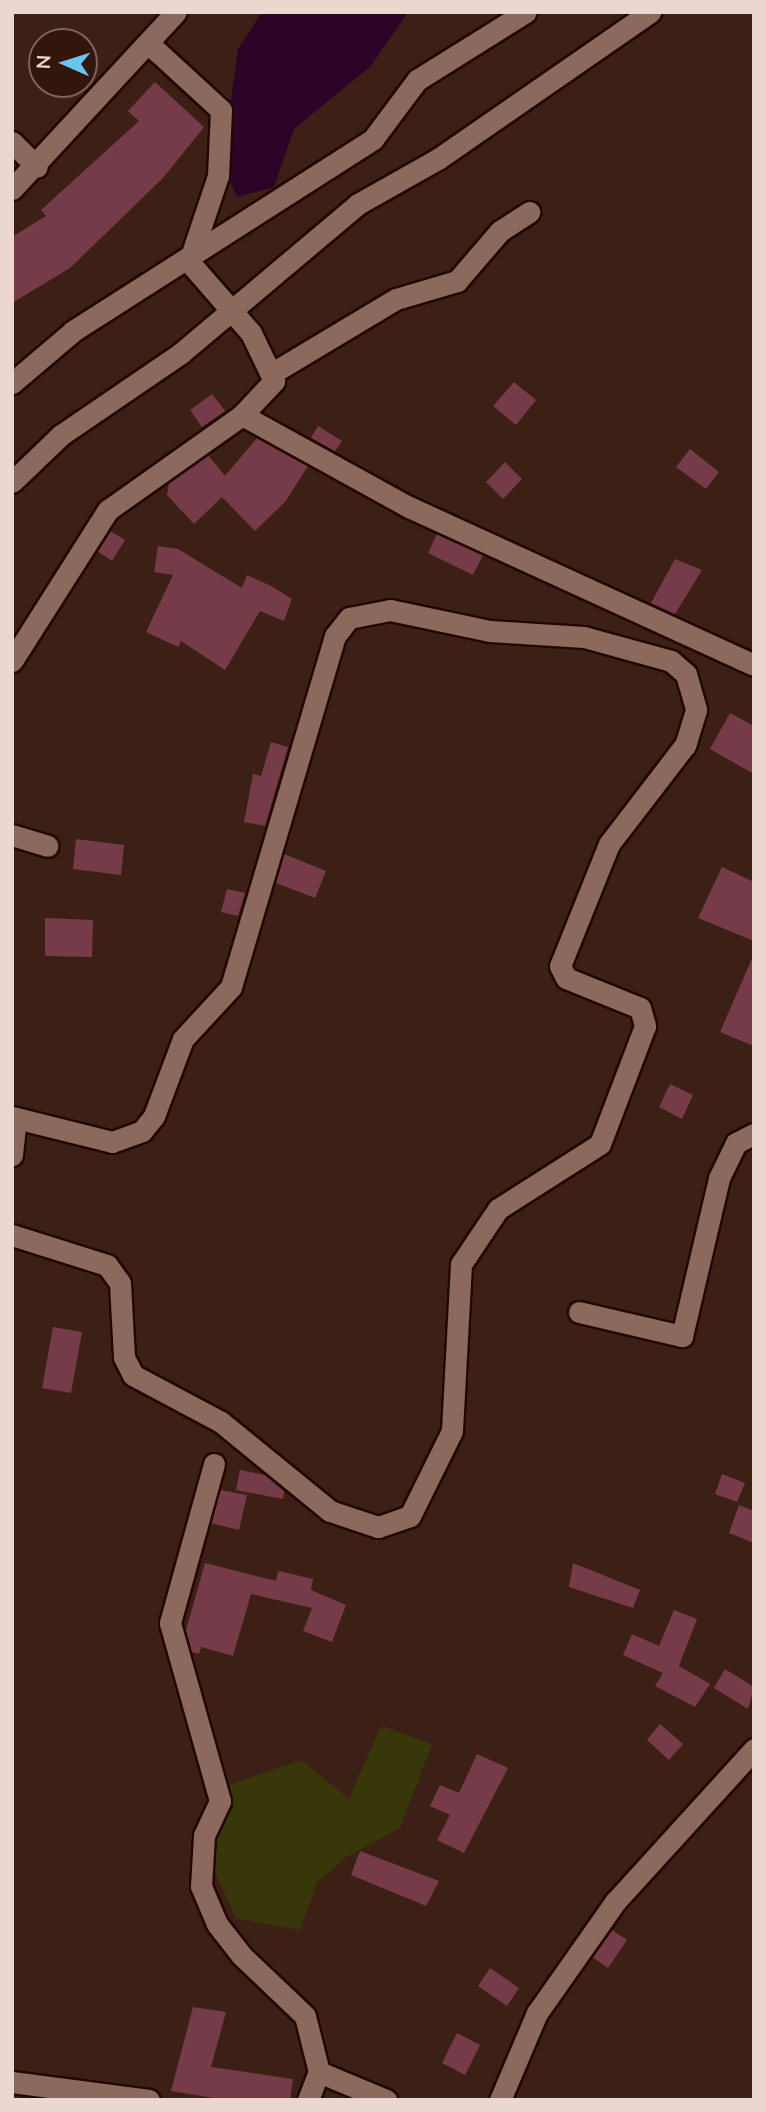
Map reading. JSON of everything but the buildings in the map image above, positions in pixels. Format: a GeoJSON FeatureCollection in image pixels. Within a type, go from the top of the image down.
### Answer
{"type":"FeatureCollection","features":[{"type":"Feature","properties":{"kind":"street"},"geometry":{"type":"LineString","coordinates":[[12,189],[37,167],[176,12]]}},
{"type":"Feature","properties":{"kind":"street"},"geometry":{"type":"LineString","coordinates":[[12,383],[73,331],[189,262],[373,139],[417,80],[526,12]]}},
{"type":"Feature","properties":{"kind":"street"},"geometry":{"type":"LineString","coordinates":[[12,482],[61,435],[233,311],[358,204],[438,159],[650,12]]}},
{"type":"Feature","properties":{"kind":"street"},"geometry":{"type":"LineString","coordinates":[[149,44],[221,110],[218,176],[189,262]]}},
{"type":"Feature","properties":{"kind":"street"},"geometry":{"type":"LineString","coordinates":[[12,142],[37,167]]}},
{"type":"Feature","properties":{"kind":"street"},"geometry":{"type":"LineString","coordinates":[[274,372],[396,299],[457,281],[512,219],[529,212]]}},
{"type":"Feature","properties":{"kind":"street"},"geometry":{"type":"LineString","coordinates":[[12,661],[108,510],[242,415],[271,387],[274,372],[251,333],[189,262]]}},
{"type":"Feature","properties":{"kind":"street"},"geometry":{"type":"LineString","coordinates":[[242,415],[409,507],[754,665]]}},
{"type":"Feature","properties":{"kind":"street"},"geometry":{"type":"LineString","coordinates":[[12,1155],[14,1118],[112,1142],[142,1131],[153,1116],[183,1039],[231,987],[335,636],[349,618],[390,610],[490,631],[584,637],[671,661],[686,674],[696,710],[685,745],[608,844],[560,966],[566,978],[640,1008],[645,1027],[600,1144],[498,1209],[461,1264],[452,1431],[410,1516],[378,1527],[330,1511],[221,1422],[133,1375],[124,1357],[120,1283],[107,1265],[12,1235]]}},
{"type":"Feature","properties":{"kind":"street"},"geometry":{"type":"LineString","coordinates":[[12,835],[47,846]]}},
{"type":"Feature","properties":{"kind":"street"},"geometry":{"type":"LineString","coordinates":[[579,1312],[684,1334],[719,1178],[736,1143],[754,1134]]}},
{"type":"Feature","properties":{"kind":"street"},"geometry":{"type":"LineString","coordinates":[[214,1464],[170,1623],[220,1801],[204,1836],[201,1886],[217,1924],[241,1955],[304,2016],[319,2072],[308,2100]]}},
{"type":"Feature","properties":{"kind":"street"},"geometry":{"type":"LineString","coordinates":[[500,2100],[537,2013],[615,1902],[754,1749]]}},
{"type":"Feature","properties":{"kind":"street"},"geometry":{"type":"LineString","coordinates":[[319,2072],[386,2100]]}},
{"type":"Feature","properties":{"kind":"street"},"geometry":{"type":"LineString","coordinates":[[12,2082],[149,2100]]}},
{"type":"Feature","properties":{"kind":"shaded area"},"geometry":{"type":"Polygon","coordinates":[[[262,12],[408,12],[371,66],[294,129],[274,187],[237,197],[222,164],[238,49],[262,12]]]}},
{"type":"Feature","properties":{"kind":"shaded area"},"geometry":{"type":"Polygon","coordinates":[[[381,1726],[432,1744],[400,1828],[346,1857],[317,1883],[300,1930],[236,1918],[211,1863],[226,1786],[301,1760],[349,1799],[381,1726]]]}}]}
